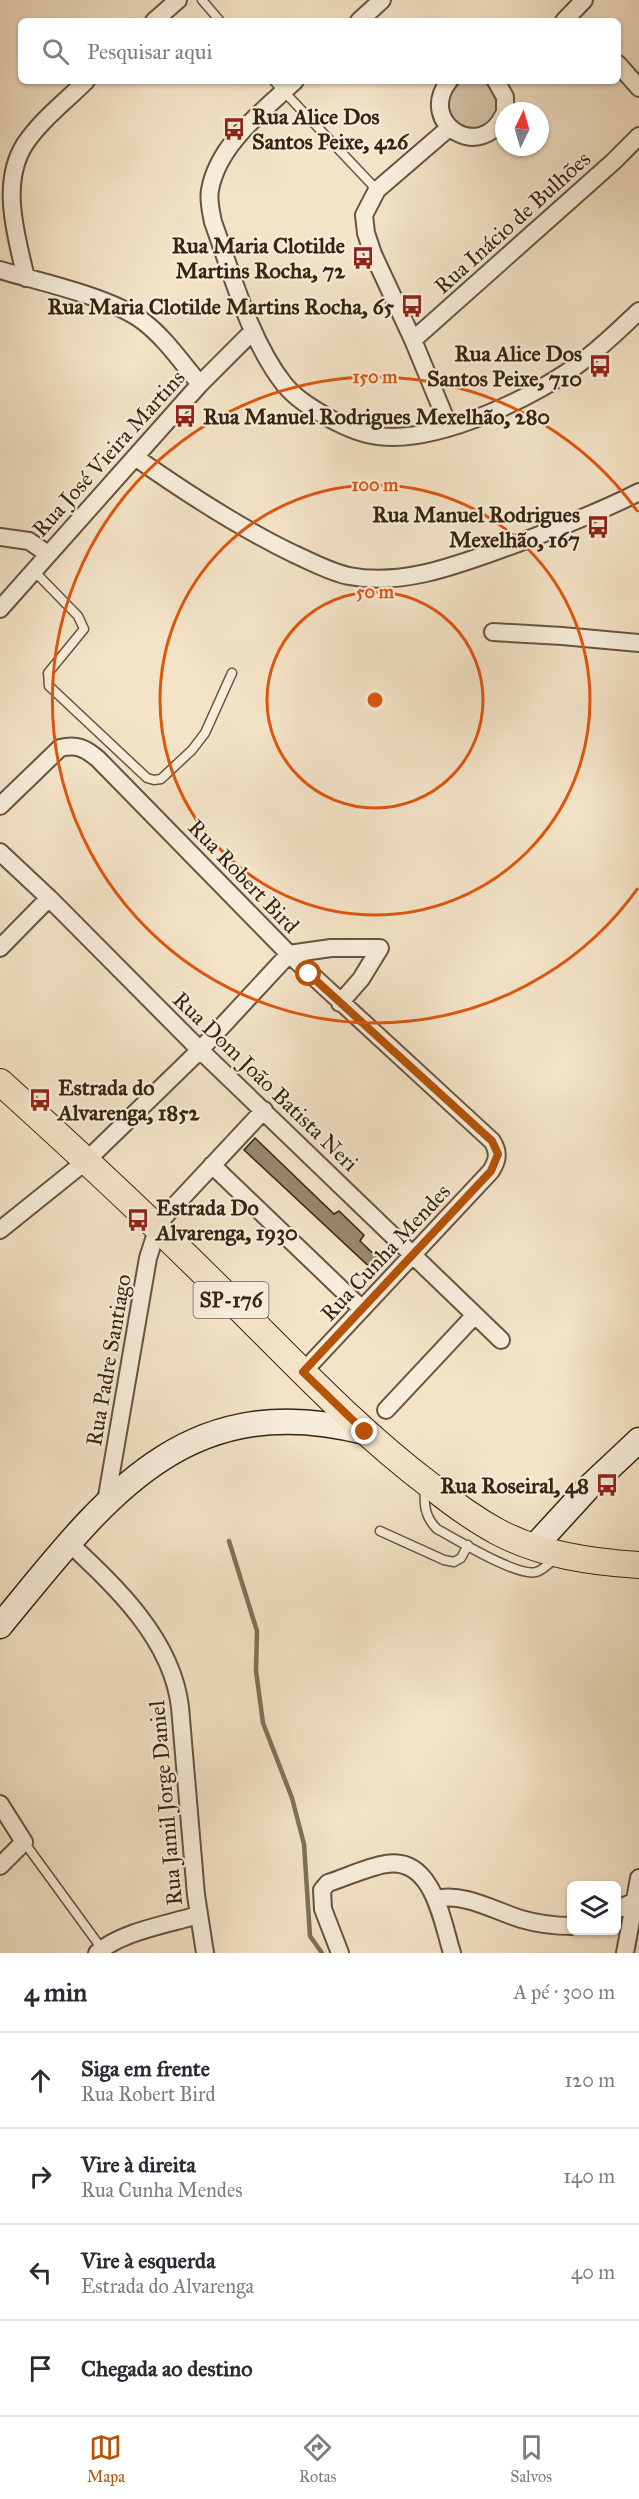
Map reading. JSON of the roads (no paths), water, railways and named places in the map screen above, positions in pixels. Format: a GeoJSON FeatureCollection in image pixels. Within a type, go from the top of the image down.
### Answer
{"type":"FeatureCollection","features":[{"type":"Feature","properties":{"kind":"main road","name":"SP-176"},"geometry":{"type":"LineString","coordinates":[[0,1082],[158,1227],[365,1432],[425,1482],[474,1518],[499,1533],[534,1547],[560,1555],[608,1563],[639,1565]]}},
{"type":"Feature","properties":{"kind":"street"},"geometry":{"type":"LineString","coordinates":[[157,18],[178,0]]}},
{"type":"Feature","properties":{"kind":"street"},"geometry":{"type":"LineString","coordinates":[[362,18],[382,0]]}},
{"type":"Feature","properties":{"kind":"street"},"geometry":{"type":"LineString","coordinates":[[561,0],[576,14]]}},
{"type":"Feature","properties":{"kind":"street"},"geometry":{"type":"LineString","coordinates":[[621,67],[639,88]]}},
{"type":"Feature","properties":{"kind":"street"},"geometry":{"type":"LineString","coordinates":[[26,278],[13,218],[11,191],[14,167],[24,145],[83,84]]}},
{"type":"Feature","properties":{"kind":"street"},"geometry":{"type":"LineString","coordinates":[[447,84],[442,90],[439,103],[441,116],[449,128],[461,135],[475,137],[489,133],[495,128]]}},
{"type":"Feature","properties":{"kind":"street"},"geometry":{"type":"LineString","coordinates":[[500,84],[505,102]]}},
{"type":"Feature","properties":{"kind":"street"},"geometry":{"type":"LineString","coordinates":[[284,85],[225,152],[210,190],[209,205],[213,222],[253,331],[267,361],[286,386],[308,406],[344,426],[378,436],[402,437],[449,428],[483,415],[553,381],[584,360],[639,311]]}},
{"type":"Feature","properties":{"kind":"street"},"geometry":{"type":"LineString","coordinates":[[449,128],[377,190],[364,215],[366,233],[373,254],[413,340],[449,428]]}},
{"type":"Feature","properties":{"kind":"street","name":"Rua Inácio de Bulhões"},"geometry":{"type":"LineString","coordinates":[[413,340],[613,162],[639,136]]}},
{"type":"Feature","properties":{"kind":"street"},"geometry":{"type":"LineString","coordinates":[[0,270],[129,311],[145,323],[200,384]]}},
{"type":"Feature","properties":{"kind":"street","name":"Rua José Vieira Martins"},"geometry":{"type":"LineString","coordinates":[[0,609],[200,384],[253,331]]}},
{"type":"Feature","properties":{"kind":"street"},"geometry":{"type":"LineString","coordinates":[[135,457],[200,502],[272,543],[318,565],[348,576],[373,579],[399,578],[429,572],[478,557],[589,517],[639,492]]}},
{"type":"Feature","properties":{"kind":"street"},"geometry":{"type":"LineString","coordinates":[[0,537],[29,541],[48,554]]}},
{"type":"Feature","properties":{"kind":"street"},"geometry":{"type":"LineString","coordinates":[[493,632],[639,643]]}},
{"type":"Feature","properties":{"kind":"street","name":"Rua Robert Bird"},"geometry":{"type":"LineString","coordinates":[[0,806],[60,748],[72,745],[84,747],[289,954],[492,1141],[496,1148],[497,1160]]}},
{"type":"Feature","properties":{"kind":"street","name":"Rua Dom João Batista Neri"},"geometry":{"type":"LineString","coordinates":[[0,852],[200,1050],[501,1340]]}},
{"type":"Feature","properties":{"kind":"street"},"geometry":{"type":"LineString","coordinates":[[0,948],[49,898]]}},
{"type":"Feature","properties":{"kind":"street"},"geometry":{"type":"LineString","coordinates":[[0,1230],[86,1161],[200,1050],[289,954],[331,948],[380,948],[361,979],[340,1003]]}},
{"type":"Feature","properties":{"kind":"street"},"geometry":{"type":"LineString","coordinates":[[158,1227],[165,1216],[264,1110]]}},
{"type":"Feature","properties":{"kind":"street","name":"Rua Cunha Mendes"},"geometry":{"type":"LineString","coordinates":[[303,1372],[491,1171],[497,1160]]}},
{"type":"Feature","properties":{"kind":"street"},"geometry":{"type":"LineString","coordinates":[[212,1165],[362,1309]]}},
{"type":"Feature","properties":{"kind":"street","name":"Rua Padre Santiago"},"geometry":{"type":"LineString","coordinates":[[106,1502],[148,1258],[158,1227]]}},
{"type":"Feature","properties":{"kind":"street"},"geometry":{"type":"LineString","coordinates":[[386,1410],[474,1316]]}},
{"type":"Feature","properties":{"kind":"street"},"geometry":{"type":"LineString","coordinates":[[310,1423],[330,1416],[338,1406]]}},
{"type":"Feature","properties":{"kind":"street"},"geometry":{"type":"LineString","coordinates":[[0,1626],[106,1502],[138,1473],[199,1439],[233,1428],[265,1423],[336,1425],[365,1432]]}},
{"type":"Feature","properties":{"kind":"street"},"geometry":{"type":"LineString","coordinates":[[534,1547],[589,1487],[639,1440]]}},
{"type":"Feature","properties":{"kind":"street","name":"Rua Jamil Jorge Daniel"},"geometry":{"type":"LineString","coordinates":[[69,1543],[130,1603],[150,1631],[174,1678],[180,1707],[198,1915],[205,1953]]}},
{"type":"Feature","properties":{"kind":"street"},"geometry":{"type":"LineString","coordinates":[[0,1804],[24,1842],[0,1866]]}},
{"type":"Feature","properties":{"kind":"street"},"geometry":{"type":"LineString","coordinates":[[340,1953],[321,1900],[322,1890],[328,1883],[386,1864],[400,1863],[412,1867],[422,1877],[436,1899],[452,1953]]}},
{"type":"Feature","properties":{"kind":"street"},"geometry":{"type":"LineString","coordinates":[[625,1953],[639,1878]]}},
{"type":"Feature","properties":{"kind":"street"},"geometry":{"type":"LineString","coordinates":[[436,1899],[455,1898],[548,1926],[567,1926]]}},
{"type":"Feature","properties":{"kind":"street"},"geometry":{"type":"LineString","coordinates":[[621,1908],[635,1901]]}},
{"type":"Feature","properties":{"kind":"street"},"geometry":{"type":"LineString","coordinates":[[99,1951],[133,1935],[198,1915]]}},
{"type":"Feature","properties":{"kind":"lane"},"geometry":{"type":"LineString","coordinates":[[201,0],[217,18]]}},
{"type":"Feature","properties":{"kind":"lane"},"geometry":{"type":"LineString","coordinates":[[284,85],[377,190]]}},
{"type":"Feature","properties":{"kind":"lane"},"geometry":{"type":"LineString","coordinates":[[34,571],[78,616],[84,629],[48,673],[49,686],[147,778],[161,779],[192,750],[212,719],[232,673]]}},
{"type":"Feature","properties":{"kind":"lane"},"geometry":{"type":"LineString","coordinates":[[425,1482],[424,1505],[428,1519],[437,1529],[512,1568],[527,1573],[537,1572],[560,1555]]}},
{"type":"Feature","properties":{"kind":"lane"},"geometry":{"type":"LineString","coordinates":[[380,1531],[444,1560],[454,1562],[461,1558],[468,1545]]}},
{"type":"Feature","properties":{"kind":"lane"},"geometry":{"type":"LineString","coordinates":[[24,1842],[99,1951]]}},
{"type":"Feature","properties":{"kind":"waterway"},"geometry":{"type":"LineString","coordinates":[[229,1541],[257,1631],[256,1671],[263,1723],[292,1798],[304,1844],[310,1936],[322,1953]]}},
{"type":"Feature","properties":{"kind":"place","name":"Rua Alice Dos Santos Peixe, 426"},"geometry":{"type":"Point","coordinates":[234,129]}},
{"type":"Feature","properties":{"kind":"place","name":"Rua Maria Clotilde Martins Rocha, 72"},"geometry":{"type":"Point","coordinates":[363,258]}},
{"type":"Feature","properties":{"kind":"place","name":"Rua Maria Clotilde Martins Rocha, 65"},"geometry":{"type":"Point","coordinates":[412,306]}},
{"type":"Feature","properties":{"kind":"place","name":"Rua Alice Dos Santos Peixe, 710"},"geometry":{"type":"Point","coordinates":[600,366]}},
{"type":"Feature","properties":{"kind":"place","name":"Rua Manuel Rodrigues Mexelhão, 280"},"geometry":{"type":"Point","coordinates":[185,416]}},
{"type":"Feature","properties":{"kind":"place","name":"Rua Manuel Rodrigues Mexelhão, 167"},"geometry":{"type":"Point","coordinates":[598,527]}},
{"type":"Feature","properties":{"kind":"place","name":"Estrada do Alvarenga, 1852"},"geometry":{"type":"Point","coordinates":[40,1100]}},
{"type":"Feature","properties":{"kind":"place","name":"Estrada Do Alvarenga, 1930"},"geometry":{"type":"Point","coordinates":[138,1220]}},
{"type":"Feature","properties":{"kind":"place","name":"Rua Roseiral, 48"},"geometry":{"type":"Point","coordinates":[607,1485]}}]}
